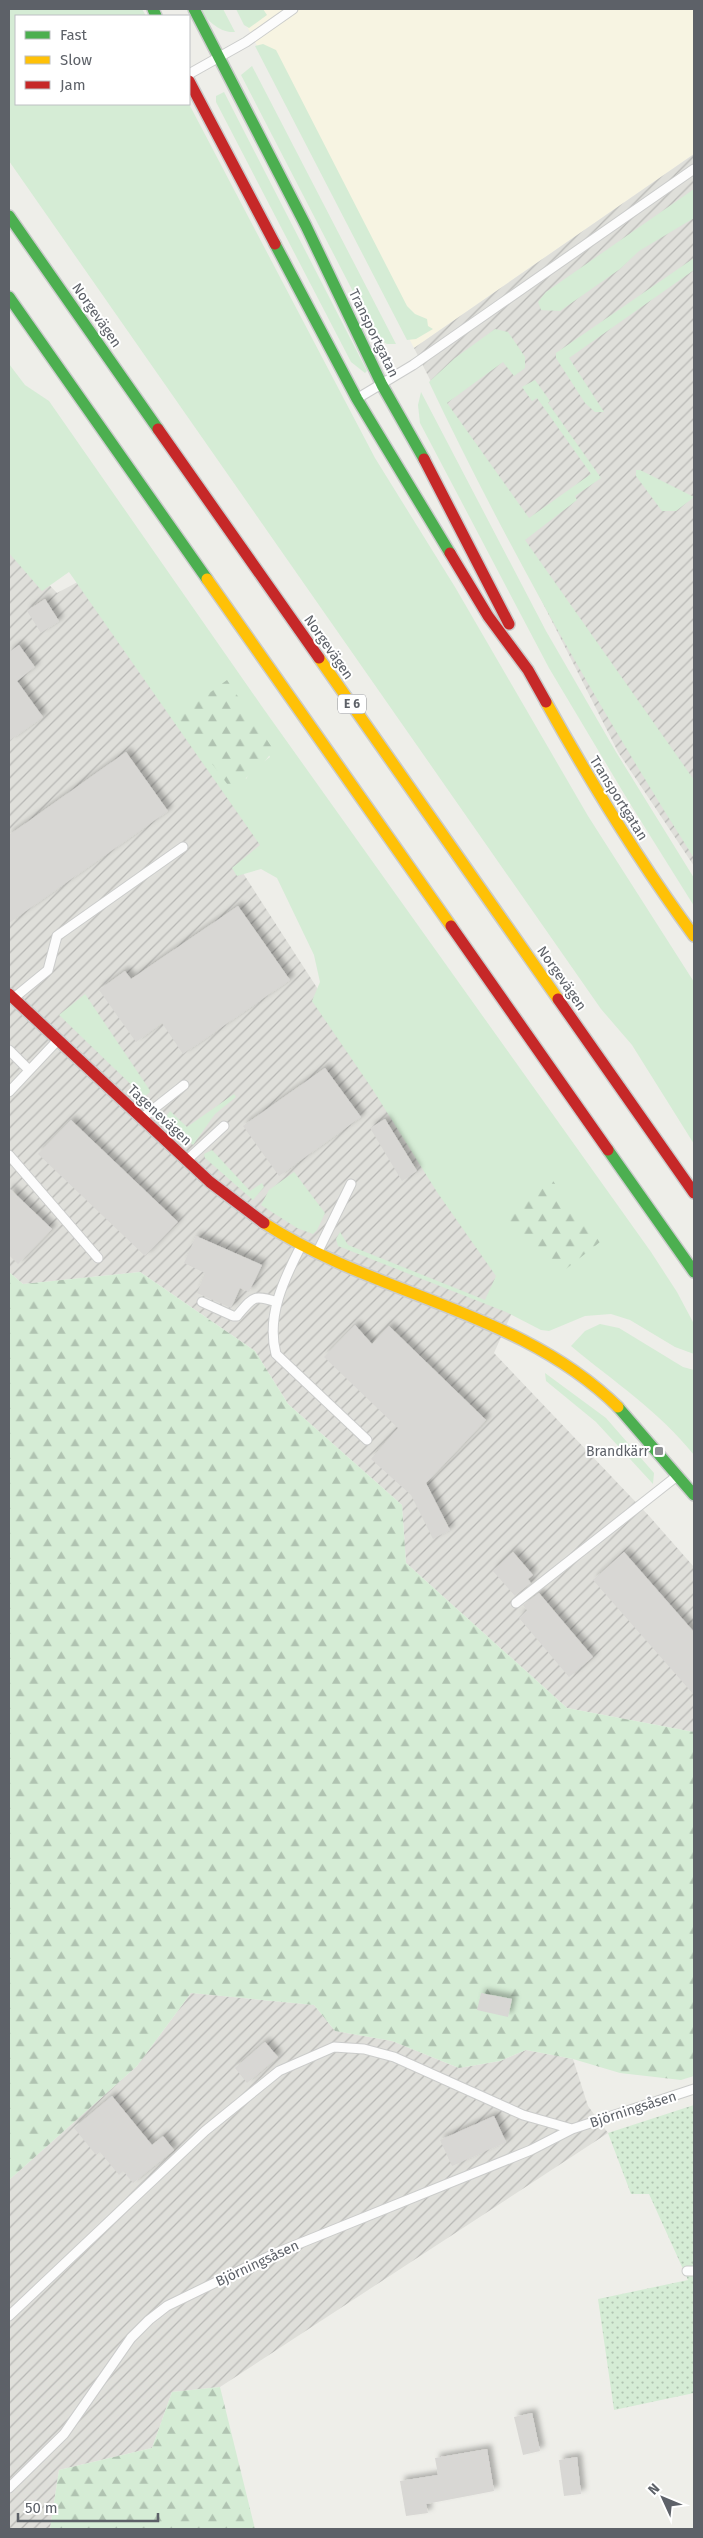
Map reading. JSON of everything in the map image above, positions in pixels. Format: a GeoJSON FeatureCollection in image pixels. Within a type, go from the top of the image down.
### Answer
{"type":"FeatureCollection","features":[{"type":"Feature","properties":{"kind":"main road","name":"Transportgatan"},"geometry":{"type":"LineString","coordinates":[[194,9],[306,226],[382,385],[436,481],[502,607],[528,670],[585,773],[649,875],[694,936]]}},
{"type":"Feature","properties":{"kind":"main road","name":"Transportgatan"},"geometry":{"type":"LineString","coordinates":[[190,83],[357,399],[488,616],[528,670]]}},
{"type":"Feature","properties":{"kind":"main road","name":"Norgevägen"},"geometry":{"type":"LineString","coordinates":[[9,216],[694,1193]]}},
{"type":"Feature","properties":{"kind":"main road"},"geometry":{"type":"LineString","coordinates":[[9,297],[694,1272]]}},
{"type":"Feature","properties":{"kind":"main road","name":"Tagenevägen"},"geometry":{"type":"LineString","coordinates":[[11,996],[187,1160],[254,1217],[317,1254],[476,1319],[549,1355],[598,1389],[632,1422],[694,1495]]}},
{"type":"Feature","properties":{"kind":"lane"},"geometry":{"type":"LineString","coordinates":[[190,73],[246,42],[293,9]]}},
{"type":"Feature","properties":{"kind":"lane"},"geometry":{"type":"LineString","coordinates":[[357,399],[413,365],[694,169]]}},
{"type":"Feature","properties":{"kind":"lane"},"geometry":{"type":"LineString","coordinates":[[11,996],[48,970],[57,936],[183,847]]}},
{"type":"Feature","properties":{"kind":"lane"},"geometry":{"type":"LineString","coordinates":[[9,1092],[58,1040]]}},
{"type":"Feature","properties":{"kind":"lane"},"geometry":{"type":"LineString","coordinates":[[9,1050],[29,1070]]}},
{"type":"Feature","properties":{"kind":"lane"},"geometry":{"type":"LineString","coordinates":[[142,1118],[184,1085]]}},
{"type":"Feature","properties":{"kind":"lane"},"geometry":{"type":"LineString","coordinates":[[187,1160],[224,1126]]}},
{"type":"Feature","properties":{"kind":"lane"},"geometry":{"type":"LineString","coordinates":[[9,1155],[98,1258]]}},
{"type":"Feature","properties":{"kind":"lane"},"geometry":{"type":"LineString","coordinates":[[317,1254],[351,1184]]}},
{"type":"Feature","properties":{"kind":"lane"},"geometry":{"type":"LineString","coordinates":[[301,1246],[288,1270],[277,1302],[272,1340],[276,1354],[367,1440]]}},
{"type":"Feature","properties":{"kind":"lane"},"geometry":{"type":"LineString","coordinates":[[202,1302],[237,1316],[251,1299],[256,1297],[277,1302]]}},
{"type":"Feature","properties":{"kind":"lane"},"geometry":{"type":"LineString","coordinates":[[516,1603],[678,1476]]}},
{"type":"Feature","properties":{"kind":"lane","name":"Björningsåsen"},"geometry":{"type":"LineString","coordinates":[[9,2316],[205,2131],[280,2071],[334,2047],[364,2049],[394,2057],[523,2115],[572,2129]]}},
{"type":"Feature","properties":{"kind":"lane","name":"Björningsåsen"},"geometry":{"type":"LineString","coordinates":[[9,2488],[64,2434],[131,2338],[167,2306],[276,2253],[531,2150],[572,2129],[694,2089]]}},
{"type":"Feature","properties":{"kind":"shaded area"},"geometry":{"type":"Polygon","coordinates":[[[238,9],[694,9],[694,154],[414,348],[238,9]]]}},
{"type":"Feature","properties":{"kind":"shaded area"},"geometry":{"type":"Polygon","coordinates":[[[694,154],[694,866],[618,752],[414,348],[694,154]]]}},
{"type":"Feature","properties":{"kind":"shaded area"},"geometry":{"type":"Polygon","coordinates":[[[9,543],[57,593],[87,577],[269,851],[241,870],[518,1299],[494,1353],[650,1517],[694,1567],[694,1732],[567,1708],[406,1563],[402,1505],[288,1404],[255,1351],[140,1272],[23,1284],[9,1272],[9,543]]]}},
{"type":"Feature","properties":{"kind":"shaded area"},"geometry":{"type":"Polygon","coordinates":[[[191,1993],[314,2005],[335,2031],[392,2041],[459,2068],[500,2061],[526,2050],[573,2059],[588,2106],[608,2133],[220,2387],[172,2392],[152,2448],[59,2470],[50,2529],[9,2529],[9,2180],[137,2066],[191,1993]]]}},
{"type":"Feature","properties":{"kind":"green space"},"geometry":{"type":"Polygon","coordinates":[[[9,9],[142,9],[145,15],[15,15],[15,105],[190,105],[375,458],[455,587],[588,816],[694,982],[694,1144],[632,1045],[601,1009],[9,161],[9,9]]]}},
{"type":"Feature","properties":{"kind":"green space"},"geometry":{"type":"Polygon","coordinates":[[[197,9],[223,9],[235,32],[219,28],[197,9]]]}},
{"type":"Feature","properties":{"kind":"green space"},"geometry":{"type":"Polygon","coordinates":[[[236,9],[263,9],[267,15],[249,28],[244,25],[236,9]]]}},
{"type":"Feature","properties":{"kind":"green space"},"geometry":{"type":"Polygon","coordinates":[[[263,44],[276,50],[407,306],[415,314],[427,319],[428,326],[433,329],[416,339],[407,340],[255,46],[263,44]]]}},
{"type":"Feature","properties":{"kind":"green space"},"geometry":{"type":"Polygon","coordinates":[[[252,66],[396,344],[387,344],[377,338],[241,75],[252,66]]]}},
{"type":"Feature","properties":{"kind":"green space"},"geometry":{"type":"Polygon","coordinates":[[[224,92],[367,371],[365,373],[351,362],[216,102],[216,96],[224,92]]]}},
{"type":"Feature","properties":{"kind":"green space"},"geometry":{"type":"Polygon","coordinates":[[[694,189],[694,218],[639,251],[620,269],[560,311],[541,310],[538,302],[546,292],[694,189]]]}},
{"type":"Feature","properties":{"kind":"green space"},"geometry":{"type":"Polygon","coordinates":[[[694,258],[694,270],[569,358],[604,412],[595,412],[585,403],[556,358],[556,353],[694,258]]]}},
{"type":"Feature","properties":{"kind":"green space"},"geometry":{"type":"Polygon","coordinates":[[[495,329],[508,332],[525,357],[525,368],[514,376],[503,362],[447,403],[529,518],[591,474],[537,398],[532,401],[522,387],[535,380],[550,401],[548,403],[601,478],[575,496],[577,500],[525,540],[694,780],[694,858],[554,624],[490,504],[429,382],[455,358],[495,329]]]}},
{"type":"Feature","properties":{"kind":"green space"},"geometry":{"type":"Polygon","coordinates":[[[9,364],[25,385],[49,401],[263,708],[651,1252],[677,1292],[694,1324],[694,1354],[675,1347],[630,1320],[611,1314],[585,1316],[549,1331],[541,1330],[506,1312],[338,1246],[336,1239],[340,1232],[348,1245],[485,1300],[496,1276],[437,1192],[373,1090],[312,1001],[320,982],[314,955],[277,878],[261,869],[237,876],[232,868],[260,845],[69,572],[42,591],[9,553],[9,364]],[[226,680],[246,779],[251,771],[270,757],[226,680]]]}},
{"type":"Feature","properties":{"kind":"green space"},"geometry":{"type":"Polygon","coordinates":[[[421,392],[546,631],[616,752],[694,878],[694,906],[549,668],[420,423],[418,405],[421,392]]]}},
{"type":"Feature","properties":{"kind":"green space"},"geometry":{"type":"Polygon","coordinates":[[[636,470],[640,470],[694,497],[676,511],[662,511],[636,476],[636,470]]]}},
{"type":"Feature","properties":{"kind":"green space"},"geometry":{"type":"Polygon","coordinates":[[[227,680],[273,749],[261,765],[231,789],[177,717],[227,680]]]}},
{"type":"Feature","properties":{"kind":"green space"},"geometry":{"type":"Polygon","coordinates":[[[85,994],[149,1089],[150,1092],[144,1097],[59,1015],[85,994]]]}},
{"type":"Feature","properties":{"kind":"green space"},"geometry":{"type":"Polygon","coordinates":[[[234,1094],[236,1097],[215,1114],[193,1145],[165,1118],[170,1111],[187,1127],[234,1094]]]}},
{"type":"Feature","properties":{"kind":"green space"},"geometry":{"type":"Polygon","coordinates":[[[212,1150],[250,1191],[262,1183],[264,1187],[253,1200],[205,1158],[204,1154],[212,1150]]]}},
{"type":"Feature","properties":{"kind":"green space"},"geometry":{"type":"Polygon","coordinates":[[[294,1172],[325,1213],[313,1234],[297,1228],[261,1205],[269,1190],[294,1172]]]}},
{"type":"Feature","properties":{"kind":"green space"},"geometry":{"type":"Polygon","coordinates":[[[553,1181],[600,1242],[561,1273],[533,1251],[502,1215],[544,1182],[553,1181]]]}},
{"type":"Feature","properties":{"kind":"green space"},"geometry":{"type":"Polygon","coordinates":[[[9,1272],[23,1284],[140,1272],[255,1351],[288,1404],[402,1505],[406,1563],[567,1708],[694,1732],[694,2076],[681,2080],[620,2073],[573,2059],[526,2050],[500,2061],[459,2068],[392,2041],[335,2031],[314,2005],[191,1993],[137,2066],[9,2180],[9,1272]]]}},
{"type":"Feature","properties":{"kind":"green space"},"geometry":{"type":"Polygon","coordinates":[[[600,1324],[619,1328],[683,1367],[694,1370],[694,1455],[666,1424],[636,1397],[571,1346],[585,1331],[600,1324]]]}},
{"type":"Feature","properties":{"kind":"green space"},"geometry":{"type":"Polygon","coordinates":[[[545,1373],[606,1418],[654,1473],[653,1484],[596,1422],[546,1381],[545,1373]]]}},
{"type":"Feature","properties":{"kind":"green space"},"geometry":{"type":"Polygon","coordinates":[[[694,2105],[694,2393],[614,2410],[598,2299],[688,2280],[649,2194],[631,2194],[608,2133],[694,2105]]]}},
{"type":"Feature","properties":{"kind":"green space"},"geometry":{"type":"Polygon","coordinates":[[[220,2387],[255,2529],[50,2529],[59,2470],[152,2448],[172,2392],[220,2387]]]}},
{"type":"Feature","properties":{"kind":"building"},"geometry":{"type":"Polygon","coordinates":[[[45,599],[59,621],[41,633],[27,611],[45,599]]]}},
{"type":"Feature","properties":{"kind":"building"},"geometry":{"type":"Polygon","coordinates":[[[19,645],[35,667],[17,681],[43,717],[9,741],[9,652],[19,645]]]}},
{"type":"Feature","properties":{"kind":"building"},"geometry":{"type":"Polygon","coordinates":[[[126,752],[168,811],[9,923],[9,835],[126,752]]]}},
{"type":"Feature","properties":{"kind":"building"},"geometry":{"type":"Polygon","coordinates":[[[238,906],[290,980],[183,1054],[162,1023],[136,1042],[99,990],[125,971],[131,979],[238,906]]]}},
{"type":"Feature","properties":{"kind":"building"},"geometry":{"type":"Polygon","coordinates":[[[325,1068],[361,1117],[279,1176],[243,1126],[325,1068]]]}},
{"type":"Feature","properties":{"kind":"building"},"geometry":{"type":"Polygon","coordinates":[[[385,1119],[417,1171],[402,1181],[370,1128],[385,1119]]]}},
{"type":"Feature","properties":{"kind":"building"},"geometry":{"type":"Polygon","coordinates":[[[71,1120],[178,1222],[145,1256],[38,1154],[71,1120]]]}},
{"type":"Feature","properties":{"kind":"building"},"geometry":{"type":"Polygon","coordinates":[[[9,1188],[52,1229],[18,1264],[9,1255],[9,1188]]]}},
{"type":"Feature","properties":{"kind":"building"},"geometry":{"type":"Polygon","coordinates":[[[196,1236],[262,1265],[249,1292],[240,1288],[231,1308],[197,1293],[205,1273],[184,1263],[196,1236]]]}},
{"type":"Feature","properties":{"kind":"building"},"geometry":{"type":"Polygon","coordinates":[[[355,1325],[372,1344],[389,1326],[486,1420],[426,1483],[450,1530],[433,1539],[411,1495],[371,1459],[398,1428],[324,1357],[355,1325]]]}},
{"type":"Feature","properties":{"kind":"building"},"geometry":{"type":"Polygon","coordinates":[[[513,1552],[533,1575],[528,1579],[531,1583],[515,1596],[493,1571],[513,1552]]]}},
{"type":"Feature","properties":{"kind":"building"},"geometry":{"type":"Polygon","coordinates":[[[624,1552],[694,1632],[694,1695],[593,1580],[624,1552]]]}},
{"type":"Feature","properties":{"kind":"building"},"geometry":{"type":"Polygon","coordinates":[[[539,1593],[593,1657],[569,1677],[519,1618],[527,1610],[523,1605],[539,1593]]]}},
{"type":"Feature","properties":{"kind":"building"},"geometry":{"type":"Polygon","coordinates":[[[481,1993],[512,1999],[508,2017],[477,2010],[481,1993]]]}},
{"type":"Feature","properties":{"kind":"building"},"geometry":{"type":"Polygon","coordinates":[[[265,2042],[278,2057],[247,2083],[235,2068],[265,2042]]]}},
{"type":"Feature","properties":{"kind":"building"},"geometry":{"type":"Polygon","coordinates":[[[112,2096],[152,2145],[163,2136],[174,2150],[133,2183],[123,2171],[119,2175],[100,2152],[96,2155],[74,2128],[112,2096]]]}},
{"type":"Feature","properties":{"kind":"building"},"geometry":{"type":"Polygon","coordinates":[[[494,2116],[506,2142],[452,2166],[440,2140],[494,2116]]]}},
{"type":"Feature","properties":{"kind":"building"},"geometry":{"type":"Polygon","coordinates":[[[532,2413],[540,2451],[523,2455],[514,2417],[532,2413]]]}},
{"type":"Feature","properties":{"kind":"building"},"geometry":{"type":"Polygon","coordinates":[[[487,2449],[494,2491],[426,2504],[428,2513],[406,2516],[400,2481],[438,2475],[435,2458],[487,2449]]]}},
{"type":"Feature","properties":{"kind":"building"},"geometry":{"type":"Polygon","coordinates":[[[577,2457],[581,2494],[564,2496],[559,2460],[577,2457]]]}},
{"type":"Feature","properties":{"kind":"traffic: fast"},"geometry":{"type":"LineString","coordinates":[[153,9],[156,15]]}},
{"type":"Feature","properties":{"kind":"traffic: fast"},"geometry":{"type":"LineString","coordinates":[[194,9],[306,226],[382,385],[424,459]]}},
{"type":"Feature","properties":{"kind":"traffic: fast"},"geometry":{"type":"LineString","coordinates":[[9,216],[158,429]]}},
{"type":"Feature","properties":{"kind":"traffic: fast"},"geometry":{"type":"LineString","coordinates":[[275,244],[357,399],[450,553]]}},
{"type":"Feature","properties":{"kind":"traffic: fast"},"geometry":{"type":"LineString","coordinates":[[9,297],[207,579]]}},
{"type":"Feature","properties":{"kind":"traffic: fast"},"geometry":{"type":"LineString","coordinates":[[608,1150],[694,1272]]}},
{"type":"Feature","properties":{"kind":"traffic: fast"},"geometry":{"type":"LineString","coordinates":[[618,1407],[694,1495]]}},
{"type":"Feature","properties":{"kind":"traffic: slow"},"geometry":{"type":"LineString","coordinates":[[207,579],[451,926]]}},
{"type":"Feature","properties":{"kind":"traffic: slow"},"geometry":{"type":"LineString","coordinates":[[319,658],[558,999]]}},
{"type":"Feature","properties":{"kind":"traffic: slow"},"geometry":{"type":"LineString","coordinates":[[546,702],[616,821],[694,936]]}},
{"type":"Feature","properties":{"kind":"traffic: slow"},"geometry":{"type":"LineString","coordinates":[[264,1223],[307,1248],[353,1269],[447,1306],[538,1348],[580,1375],[618,1407]]}},
{"type":"Feature","properties":{"kind":"traffic: jam"},"geometry":{"type":"LineString","coordinates":[[190,83],[275,244]]}},
{"type":"Feature","properties":{"kind":"traffic: jam"},"geometry":{"type":"LineString","coordinates":[[158,429],[319,658]]}},
{"type":"Feature","properties":{"kind":"traffic: jam"},"geometry":{"type":"LineString","coordinates":[[424,459],[509,624]]}},
{"type":"Feature","properties":{"kind":"traffic: jam"},"geometry":{"type":"LineString","coordinates":[[450,553],[488,616],[528,670],[546,702]]}},
{"type":"Feature","properties":{"kind":"traffic: jam"},"geometry":{"type":"LineString","coordinates":[[451,926],[608,1150]]}},
{"type":"Feature","properties":{"kind":"traffic: jam"},"geometry":{"type":"LineString","coordinates":[[9,994],[210,1182],[264,1223]]}},
{"type":"Feature","properties":{"kind":"traffic: jam"},"geometry":{"type":"LineString","coordinates":[[558,999],[694,1193]]}},
{"type":"Feature","properties":{"kind":"place","name":"Brandkärr"},"geometry":{"type":"Point","coordinates":[659,1451]}}]}
